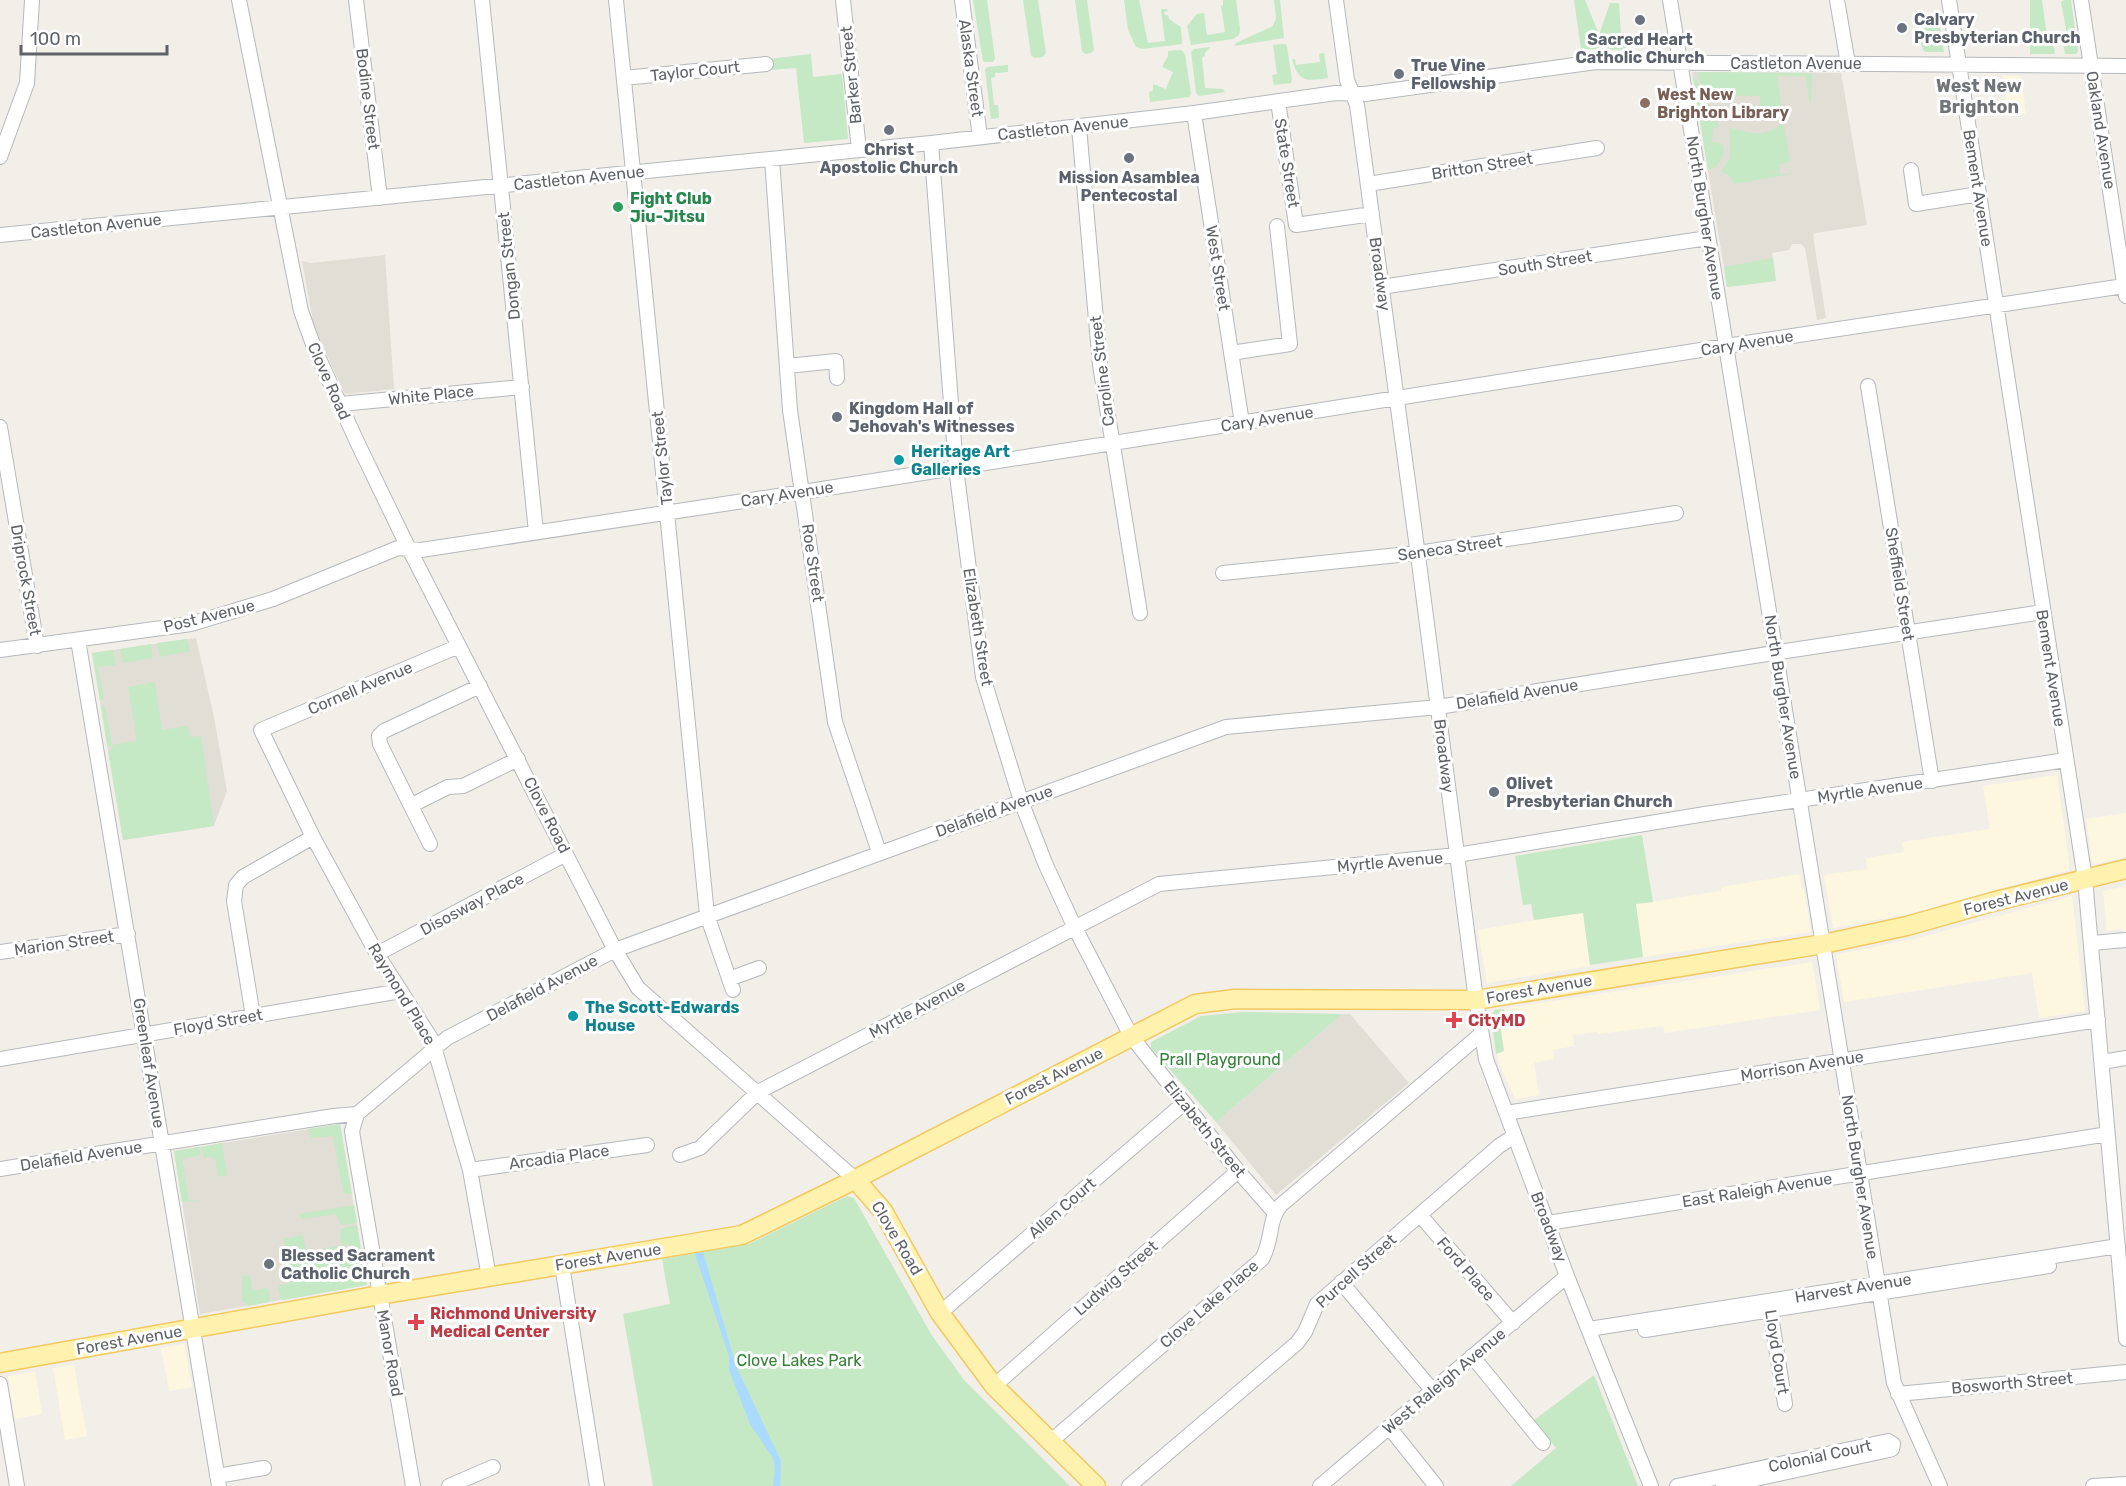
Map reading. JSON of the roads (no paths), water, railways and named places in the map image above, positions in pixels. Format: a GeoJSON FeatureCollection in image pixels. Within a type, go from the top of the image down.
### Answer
{"type":"FeatureCollection","features":[{"type":"Feature","properties":{"kind":"main road","name":"Forest Avenue"},"geometry":{"type":"LineString","coordinates":[[0,1363],[380,1295],[742,1235],[1195,1004],[1214,1000],[1338,998],[1476,1000],[1823,944],[1907,926],[2126,869]]}},
{"type":"Feature","properties":{"kind":"main road","name":"Clove Road"},"geometry":{"type":"LineString","coordinates":[[855,1179],[883,1211],[940,1313],[994,1386],[1096,1486]]}},
{"type":"Feature","properties":{"kind":"street"},"geometry":{"type":"LineString","coordinates":[[0,157],[27,83],[32,0]]}},
{"type":"Feature","properties":{"kind":"street","name":"Clove Road"},"geometry":{"type":"LineString","coordinates":[[238,0],[303,318],[312,342],[409,549],[615,950],[638,988],[855,1179]]}},
{"type":"Feature","properties":{"kind":"street","name":"Bodine Street"},"geometry":{"type":"LineString","coordinates":[[356,0],[380,198]]}},
{"type":"Feature","properties":{"kind":"street","name":"Dongan Street"},"geometry":{"type":"LineString","coordinates":[[483,0],[536,532]]}},
{"type":"Feature","properties":{"kind":"street","name":"Taylor Street"},"geometry":{"type":"LineString","coordinates":[[616,0],[707,915],[731,985],[759,968]]}},
{"type":"Feature","properties":{"kind":"street","name":"Barker Street"},"geometry":{"type":"LineString","coordinates":[[843,0],[859,150]]}},
{"type":"Feature","properties":{"kind":"street","name":"Alaska Street"},"geometry":{"type":"LineString","coordinates":[[962,0],[980,137]]}},
{"type":"Feature","properties":{"kind":"street","name":"Broadway"},"geometry":{"type":"LineString","coordinates":[[1336,0],[1347,80],[1357,105],[1476,1000],[1486,1059],[1651,1486]]}},
{"type":"Feature","properties":{"kind":"street","name":"North Burgher Avenue"},"geometry":{"type":"LineString","coordinates":[[1670,0],[1894,1383],[1940,1486]]}},
{"type":"Feature","properties":{"kind":"street"},"geometry":{"type":"LineString","coordinates":[[1838,0],[1848,64]]}},
{"type":"Feature","properties":{"kind":"street","name":"Bement Avenue"},"geometry":{"type":"LineString","coordinates":[[1949,0],[2085,879],[2118,1250],[2123,1274],[2126,1339]]}},
{"type":"Feature","properties":{"kind":"street","name":"Oakland Avenue"},"geometry":{"type":"LineString","coordinates":[[2081,0],[2125,291]]}},
{"type":"Feature","properties":{"kind":"street","name":"Castleton Avenue"},"geometry":{"type":"LineString","coordinates":[[0,235],[1079,127],[1336,93],[1365,94],[1596,62],[2126,66]]}},
{"type":"Feature","properties":{"kind":"street","name":"Taylor Court"},"geometry":{"type":"LineString","coordinates":[[624,78],[766,64]]}},
{"type":"Feature","properties":{"kind":"street","name":"State Street"},"geometry":{"type":"LineString","coordinates":[[1278,101],[1296,225],[1372,214]]}},
{"type":"Feature","properties":{"kind":"street","name":"West Street"},"geometry":{"type":"LineString","coordinates":[[1194,113],[1242,423]]}},
{"type":"Feature","properties":{"kind":"street","name":"Caroline Street"},"geometry":{"type":"LineString","coordinates":[[1079,127],[1100,365],[1140,613]]}},
{"type":"Feature","properties":{"kind":"street","name":"Elizabeth Street"},"geometry":{"type":"LineString","coordinates":[[931,143],[956,468],[983,677],[1021,801],[1045,864],[1074,926],[1131,1036],[1238,1171],[1274,1212]]}},
{"type":"Feature","properties":{"kind":"street","name":"Britton Street"},"geometry":{"type":"LineString","coordinates":[[1368,184],[1597,148]]}},
{"type":"Feature","properties":{"kind":"street","name":"Roe Street"},"geometry":{"type":"LineString","coordinates":[[772,159],[790,410],[835,722],[879,852]]}},
{"type":"Feature","properties":{"kind":"street"},"geometry":{"type":"LineString","coordinates":[[1911,170],[1916,204],[1979,194]]}},
{"type":"Feature","properties":{"kind":"street"},"geometry":{"type":"LineString","coordinates":[[1231,353],[1290,344],[1277,226]]}},
{"type":"Feature","properties":{"kind":"street","name":"South Street"},"geometry":{"type":"LineString","coordinates":[[1381,287],[1708,238]]}},
{"type":"Feature","properties":{"kind":"street","name":"Cary Avenue"},"geometry":{"type":"LineString","coordinates":[[409,549],[421,550],[667,513],[1996,304],[2125,291]]}},
{"type":"Feature","properties":{"kind":"street"},"geometry":{"type":"LineString","coordinates":[[787,366],[836,361],[837,378]]}},
{"type":"Feature","properties":{"kind":"street","name":"Sheffield Street"},"geometry":{"type":"LineString","coordinates":[[1869,386],[1932,782]]}},
{"type":"Feature","properties":{"kind":"street","name":"White Place"},"geometry":{"type":"LineString","coordinates":[[340,404],[522,387]]}},
{"type":"Feature","properties":{"kind":"street","name":"Driprock Street"},"geometry":{"type":"LineString","coordinates":[[0,427],[1,444],[37,646]]}},
{"type":"Feature","properties":{"kind":"street","name":"Seneca Street"},"geometry":{"type":"LineString","coordinates":[[1223,573],[1418,554],[1676,513]]}},
{"type":"Feature","properties":{"kind":"street","name":"Post Avenue"},"geometry":{"type":"LineString","coordinates":[[0,650],[173,627],[215,618],[273,599],[398,548],[409,549]]}},
{"type":"Feature","properties":{"kind":"street","name":"Delafield Avenue"},"geometry":{"type":"LineString","coordinates":[[0,1169],[357,1114],[447,1038],[615,950],[1226,727],[1438,707],[1776,652],[2043,612]]}},
{"type":"Feature","properties":{"kind":"street","name":"Greenleaf Avenue"},"geometry":{"type":"LineString","coordinates":[[78,640],[218,1481]]}},
{"type":"Feature","properties":{"kind":"street","name":"Cornell Avenue"},"geometry":{"type":"LineString","coordinates":[[261,730],[459,646]]}},
{"type":"Feature","properties":{"kind":"street"},"geometry":{"type":"LineString","coordinates":[[430,844],[380,744],[379,736],[384,731],[480,686]]}},
{"type":"Feature","properties":{"kind":"street","name":"Raymond Place"},"geometry":{"type":"LineString","coordinates":[[261,730],[314,837],[377,954],[429,1033],[470,1170],[489,1277]]}},
{"type":"Feature","properties":{"kind":"street"},"geometry":{"type":"LineString","coordinates":[[412,805],[448,787],[463,786],[518,759]]}},
{"type":"Feature","properties":{"kind":"street","name":"Myrtle Avenue"},"geometry":{"type":"LineString","coordinates":[[680,1155],[700,1148],[758,1092],[1074,926],[1159,884],[1457,855],[1705,814],[1932,782],[2066,760]]}},
{"type":"Feature","properties":{"kind":"street"},"geometry":{"type":"LineString","coordinates":[[253,1016],[234,901],[236,885],[243,878],[314,837]]}},
{"type":"Feature","properties":{"kind":"street","name":"Disosway Place"},"geometry":{"type":"LineString","coordinates":[[377,954],[566,854]]}},
{"type":"Feature","properties":{"kind":"street","name":"Marion Street"},"geometry":{"type":"LineString","coordinates":[[0,952],[128,934]]}},
{"type":"Feature","properties":{"kind":"street"},"geometry":{"type":"LineString","coordinates":[[2092,943],[2126,940]]}},
{"type":"Feature","properties":{"kind":"street","name":"Floyd Street"},"geometry":{"type":"LineString","coordinates":[[0,1059],[401,991]]}},
{"type":"Feature","properties":{"kind":"street","name":"Morrison Avenue"},"geometry":{"type":"LineString","coordinates":[[1506,1113],[2098,1020]]}},
{"type":"Feature","properties":{"kind":"street"},"geometry":{"type":"LineString","coordinates":[[1274,1212],[1481,1034]]}},
{"type":"Feature","properties":{"kind":"street"},"geometry":{"type":"LineString","coordinates":[[2102,1062],[2126,1058]]}},
{"type":"Feature","properties":{"kind":"street","name":"Allen Court"},"geometry":{"type":"LineString","coordinates":[[940,1313],[1184,1103]]}},
{"type":"Feature","properties":{"kind":"street","name":"Manor Road"},"geometry":{"type":"LineString","coordinates":[[357,1114],[352,1131],[413,1486]]}},
{"type":"Feature","properties":{"kind":"street","name":"East Raleigh Avenue"},"geometry":{"type":"LineString","coordinates":[[1548,1223],[2108,1134]]}},
{"type":"Feature","properties":{"kind":"street","name":"Purcell Street"},"geometry":{"type":"LineString","coordinates":[[1129,1486],[1297,1343],[1305,1332],[1313,1308],[1341,1282],[1499,1146],[1514,1136]]}},
{"type":"Feature","properties":{"kind":"street","name":"Arcadia Place"},"geometry":{"type":"LineString","coordinates":[[470,1170],[647,1145]]}},
{"type":"Feature","properties":{"kind":"street"},"geometry":{"type":"LineString","coordinates":[[2111,1167],[2126,1165]]}},
{"type":"Feature","properties":{"kind":"street","name":"Ludwig Street"},"geometry":{"type":"LineString","coordinates":[[994,1386],[1238,1171]]}},
{"type":"Feature","properties":{"kind":"street","name":"Clove Lake Place"},"geometry":{"type":"LineString","coordinates":[[1050,1442],[1262,1259],[1272,1234],[1274,1212]]}},
{"type":"Feature","properties":{"kind":"street","name":"Ford Place"},"geometry":{"type":"LineString","coordinates":[[1420,1215],[1513,1323]]}},
{"type":"Feature","properties":{"kind":"street","name":"Harvest Avenue"},"geometry":{"type":"LineString","coordinates":[[1591,1334],[2118,1250]]}},
{"type":"Feature","properties":{"kind":"street"},"geometry":{"type":"LineString","coordinates":[[562,1265],[597,1486]]}},
{"type":"Feature","properties":{"kind":"street","name":"West Raleigh Avenue"},"geometry":{"type":"LineString","coordinates":[[1320,1486],[1568,1276]]}},
{"type":"Feature","properties":{"kind":"street"},"geometry":{"type":"LineString","coordinates":[[1341,1282],[1433,1391]]}},
{"type":"Feature","properties":{"kind":"street","name":"Lloyd Court"},"geometry":{"type":"LineString","coordinates":[[1769,1306],[1785,1404]]}},
{"type":"Feature","properties":{"kind":"street"},"geometry":{"type":"LineString","coordinates":[[1472,1356],[1543,1443]]}},
{"type":"Feature","properties":{"kind":"street","name":"Bosworth Street"},"geometry":{"type":"LineString","coordinates":[[1898,1394],[2126,1372]]}},
{"type":"Feature","properties":{"kind":"street"},"geometry":{"type":"LineString","coordinates":[[0,1384],[17,1486]]}},
{"type":"Feature","properties":{"kind":"street"},"geometry":{"type":"LineString","coordinates":[[1389,1427],[1436,1486]]}},
{"type":"Feature","properties":{"kind":"street","name":"Colonial Court"},"geometry":{"type":"LineString","coordinates":[[1677,1486],[1888,1441],[1893,1444],[1892,1449],[1889,1450],[1723,1486]]}},
{"type":"Feature","properties":{"kind":"street"},"geometry":{"type":"LineString","coordinates":[[449,1486],[493,1467]]}},
{"type":"Feature","properties":{"kind":"street"},"geometry":{"type":"LineString","coordinates":[[218,1481],[264,1468]]}},
{"type":"Feature","properties":{"kind":"street"},"geometry":{"type":"LineString","coordinates":[[2093,1486],[2126,1484]]}},
{"type":"Feature","properties":{"kind":"water"},"geometry":{"type":"Polygon","coordinates":[[[703,1252],[736,1366],[781,1461],[780,1486],[773,1486],[775,1468],[773,1458],[750,1424],[729,1370],[729,1356],[695,1254],[703,1252]]]}},
{"type":"Feature","properties":{"kind":"place","name":"Sacred Heart Catholic Church"},"geometry":{"type":"Point","coordinates":[1640,20]}},
{"type":"Feature","properties":{"kind":"place","name":"Calvary Presbyterian Church"},"geometry":{"type":"Point","coordinates":[1902,28]}},
{"type":"Feature","properties":{"kind":"place","name":"True Vine Fellowship"},"geometry":{"type":"Point","coordinates":[1399,74]}},
{"type":"Feature","properties":{"kind":"place","name":"West New Brighton Library"},"geometry":{"type":"Point","coordinates":[1645,103]}},
{"type":"Feature","properties":{"kind":"place","name":"Christ Apostolic Church"},"geometry":{"type":"Point","coordinates":[889,130]}},
{"type":"Feature","properties":{"kind":"place","name":"Mission Asamblea Pentecostal"},"geometry":{"type":"Point","coordinates":[1129,158]}},
{"type":"Feature","properties":{"kind":"place","name":"Fight Club Jiu-Jitsu"},"geometry":{"type":"Point","coordinates":[618,207]}},
{"type":"Feature","properties":{"kind":"place","name":"Kingdom Hall of Jehovah's Witnesses"},"geometry":{"type":"Point","coordinates":[837,417]}},
{"type":"Feature","properties":{"kind":"place","name":"Heritage Art Galleries"},"geometry":{"type":"Point","coordinates":[899,460]}},
{"type":"Feature","properties":{"kind":"place","name":"Olivet Presbyterian Church"},"geometry":{"type":"Point","coordinates":[1494,792]}},
{"type":"Feature","properties":{"kind":"place","name":"The Scott-Edwards House"},"geometry":{"type":"Point","coordinates":[573,1016]}},
{"type":"Feature","properties":{"kind":"place","name":"CityMD"},"geometry":{"type":"Point","coordinates":[1454,1020]}},
{"type":"Feature","properties":{"kind":"place","name":"Blessed Sacrament Catholic Church"},"geometry":{"type":"Point","coordinates":[269,1264]}},
{"type":"Feature","properties":{"kind":"place","name":"Richmond University Medical Center"},"geometry":{"type":"Point","coordinates":[416,1322]}},
{"type":"Feature","properties":{"kind":"district","name":"West New Brighton"},"geometry":{"type":"Point","coordinates":[1979,96]}},
{"type":"Feature","properties":{"kind":"park label","name":"Prall Playground"},"geometry":{"type":"Point","coordinates":[1220,1059]}},
{"type":"Feature","properties":{"kind":"park label","name":"Clove Lakes Park"},"geometry":{"type":"Point","coordinates":[799,1360]}}]}
